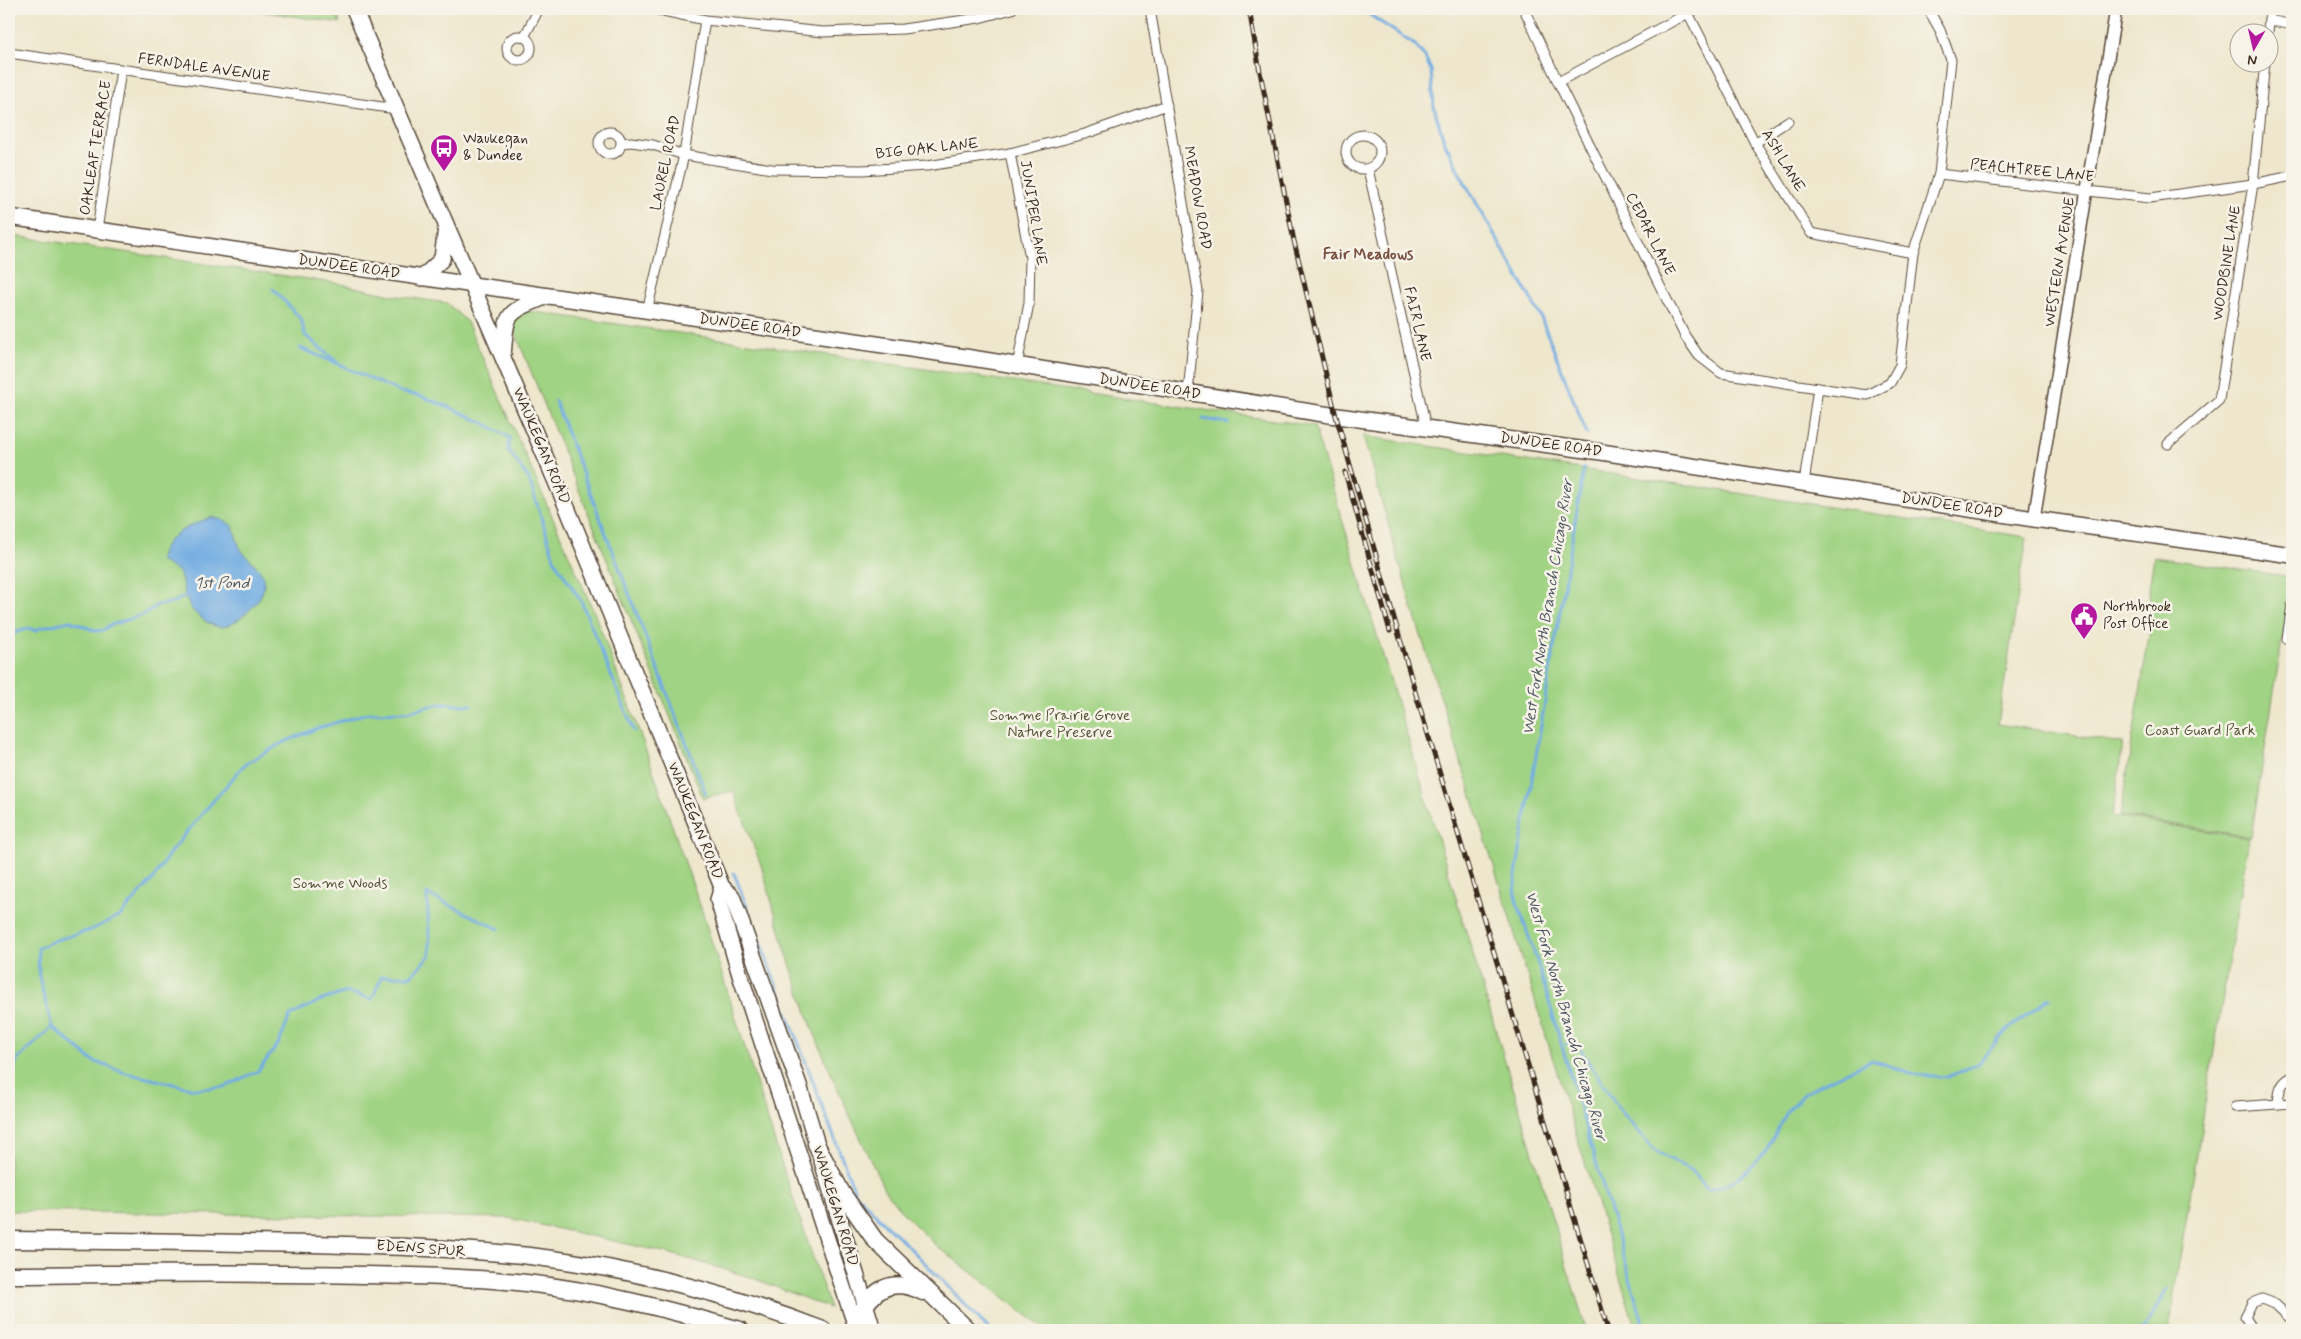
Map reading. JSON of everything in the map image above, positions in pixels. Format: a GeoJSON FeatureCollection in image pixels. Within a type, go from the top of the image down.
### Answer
{"type":"FeatureCollection","features":[{"type":"Feature","properties":{"kind":"highway"},"geometry":{"type":"LineString","coordinates":[[816,1144],[842,1193],[876,1240],[930,1295],[968,1330]]}},
{"type":"Feature","properties":{"kind":"highway","name":"EDENS SPUR"},"geometry":{"type":"LineString","coordinates":[[9,1240],[400,1246],[530,1256],[641,1276],[719,1295],[823,1330]]}},
{"type":"Feature","properties":{"kind":"highway","name":"EDENS SPUR"},"geometry":{"type":"LineString","coordinates":[[9,1275],[311,1273],[409,1276],[526,1283],[576,1290],[740,1330]]}},
{"type":"Feature","properties":{"kind":"highway"},"geometry":{"type":"LineString","coordinates":[[856,1327],[865,1305],[873,1294],[893,1285],[910,1285],[930,1295]]}},
{"type":"Feature","properties":{"kind":"main road","name":"WAUKEGAN ROAD"},"geometry":{"type":"LineString","coordinates":[[354,9],[503,358],[722,886],[732,896],[788,1052],[874,1330]]}},
{"type":"Feature","properties":{"kind":"main road","name":"DUNDEE ROAD"},"geometry":{"type":"LineString","coordinates":[[9,217],[1017,366],[1330,415],[1601,452],[2034,519],[2292,553]]}},
{"type":"Feature","properties":{"kind":"main road"},"geometry":{"type":"LineString","coordinates":[[422,278],[442,259],[446,225]]}},
{"type":"Feature","properties":{"kind":"main road"},"geometry":{"type":"LineString","coordinates":[[503,358],[506,323],[513,311],[548,296]]}},
{"type":"Feature","properties":{"kind":"main road","name":"WAUKEGAN ROAD"},"geometry":{"type":"LineString","coordinates":[[722,886],[718,900],[740,975],[856,1327]]}},
{"type":"Feature","properties":{"kind":"street"},"geometry":{"type":"LineString","coordinates":[[524,37],[539,9]]}},
{"type":"Feature","properties":{"kind":"street"},"geometry":{"type":"LineString","coordinates":[[654,9],[705,20],[823,32],[903,29],[979,18],[1012,9]]}},
{"type":"Feature","properties":{"kind":"street","name":"MEADOW ROAD"},"geometry":{"type":"LineString","coordinates":[[1150,9],[1198,291],[1188,392]]}},
{"type":"Feature","properties":{"kind":"street","name":"CEDAR LANE"},"geometry":{"type":"LineString","coordinates":[[1524,9],[1558,82],[1685,336],[1699,356],[1721,374],[1818,388]]}},
{"type":"Feature","properties":{"kind":"street"},"geometry":{"type":"LineString","coordinates":[[1558,82],[1686,11],[1696,9]]}},
{"type":"Feature","properties":{"kind":"street"},"geometry":{"type":"LineString","coordinates":[[1804,483],[1818,388],[1867,395],[1890,383],[1900,364],[1914,253],[1939,174],[1951,60],[1940,30],[1928,9]]}},
{"type":"Feature","properties":{"kind":"street","name":"WESTERN AVENUE"},"geometry":{"type":"LineString","coordinates":[[2034,519],[2116,9]]}},
{"type":"Feature","properties":{"kind":"street"},"geometry":{"type":"LineString","coordinates":[[2270,9],[2269,20],[2292,25]]}},
{"type":"Feature","properties":{"kind":"street","name":"ASH LANE"},"geometry":{"type":"LineString","coordinates":[[1686,11],[1755,143],[1811,234],[1914,253]]}},
{"type":"Feature","properties":{"kind":"street","name":"LAUREL ROAD"},"geometry":{"type":"LineString","coordinates":[[647,311],[684,155],[705,20]]}},
{"type":"Feature","properties":{"kind":"street","name":"FERNDALE AVENUE"},"geometry":{"type":"LineString","coordinates":[[9,53],[396,109]]}},
{"type":"Feature","properties":{"kind":"street","name":"OAKLEAF TERRACE"},"geometry":{"type":"LineString","coordinates":[[97,230],[121,70]]}},
{"type":"Feature","properties":{"kind":"street","name":"WOODBINE LANE"},"geometry":{"type":"LineString","coordinates":[[2168,444],[2219,400],[2253,184],[2264,72]]}},
{"type":"Feature","properties":{"kind":"street","name":"BIG OAK LANE"},"geometry":{"type":"LineString","coordinates":[[622,143],[631,142],[653,145],[684,155],[772,169],[862,170],[927,166],[1010,153],[1085,134],[1167,105]]}},
{"type":"Feature","properties":{"kind":"street"},"geometry":{"type":"LineString","coordinates":[[1755,143],[1788,121]]}},
{"type":"Feature","properties":{"kind":"street","name":"JUNIPER LANE"},"geometry":{"type":"LineString","coordinates":[[1010,153],[1030,258],[1029,303],[1017,366]]}},
{"type":"Feature","properties":{"kind":"street","name":"FAIR LANE"},"geometry":{"type":"LineString","coordinates":[[1368,169],[1426,428]]}},
{"type":"Feature","properties":{"kind":"street","name":"PEACHTREE LANE"},"geometry":{"type":"LineString","coordinates":[[1939,174],[2150,198],[2253,184],[2292,176]]}},
{"type":"Feature","properties":{"kind":"street"},"geometry":{"type":"LineString","coordinates":[[2287,639],[2292,605]]}},
{"type":"Feature","properties":{"kind":"street"},"geometry":{"type":"LineString","coordinates":[[2278,1104],[2279,1092],[2284,1081],[2292,1077]]}},
{"type":"Feature","properties":{"kind":"street"},"geometry":{"type":"LineString","coordinates":[[2235,1107],[2292,1103]]}},
{"type":"Feature","properties":{"kind":"street"},"geometry":{"type":"LineString","coordinates":[[2253,1330],[2245,1317],[2252,1303],[2262,1299],[2276,1305],[2292,1320]]}},
{"type":"Feature","properties":{"kind":"green space"},"geometry":{"type":"Polygon","coordinates":[[[244,9],[335,9],[340,23],[244,9]]]}},
{"type":"Feature","properties":{"kind":"green space","name":"Somme Woods"},"geometry":{"type":"Polygon","coordinates":[[[9,235],[341,284],[391,295],[447,303],[467,322],[594,612],[642,739],[703,914],[782,1165],[830,1308],[750,1277],[668,1253],[509,1218],[9,1211],[9,235]]]}},
{"type":"Feature","properties":{"kind":"green space","name":"Somme Prairie Grove Nature Preserve"},"geometry":{"type":"Polygon","coordinates":[[[522,310],[1314,426],[1586,1330],[1046,1330],[933,1243],[902,1212],[884,1189],[834,1081],[813,1030],[787,955],[761,865],[733,791],[703,798],[511,322],[522,310]]]}},
{"type":"Feature","properties":{"kind":"green space"},"geometry":{"type":"Polygon","coordinates":[[[1363,436],[2027,537],[1998,724],[2123,743],[2112,816],[2249,838],[2168,1330],[1636,1330],[1492,860],[1411,604],[1363,436]]]}},
{"type":"Feature","properties":{"kind":"green space","name":"Coast Guard Park"},"geometry":{"type":"Polygon","coordinates":[[[2154,557],[2292,577],[2251,837],[2120,816],[2151,624],[2149,588],[2154,557]]]}},
{"type":"Feature","properties":{"kind":"water","name":"1st Pond"},"geometry":{"type":"Polygon","coordinates":[[[211,517],[223,520],[233,526],[242,551],[262,574],[264,585],[263,591],[255,604],[243,616],[223,627],[211,624],[193,611],[186,597],[179,572],[160,561],[162,552],[171,538],[186,528],[211,517]]]}},
{"type":"Feature","properties":{"kind":"waterway","name":"West Fork North Branch Chicago River"},"geometry":{"type":"LineString","coordinates":[[1361,9],[1415,45],[1425,57],[1431,70],[1434,107],[1444,141],[1459,172],[1540,315],[1587,434]]}},
{"type":"Feature","properties":{"kind":"waterway"},"geometry":{"type":"LineString","coordinates":[[273,289],[301,319],[305,335],[340,365],[400,392],[421,396],[451,408],[484,423],[510,438],[508,450],[529,479],[555,561],[581,601],[634,731]]}},
{"type":"Feature","properties":{"kind":"waterway"},"geometry":{"type":"LineString","coordinates":[[300,348],[336,363]]}},
{"type":"Feature","properties":{"kind":"waterway"},"geometry":{"type":"LineString","coordinates":[[555,401],[706,794]]}},
{"type":"Feature","properties":{"kind":"waterway"},"geometry":{"type":"LineString","coordinates":[[1203,419],[1228,423]]}},
{"type":"Feature","properties":{"kind":"waterway","name":"West Fork North Branch Chicago River"},"geometry":{"type":"LineString","coordinates":[[1584,468],[1515,881],[1516,899],[1538,964],[1645,1330]]}},
{"type":"Feature","properties":{"kind":"waterway"},"geometry":{"type":"LineString","coordinates":[[9,635],[29,628],[36,631],[39,628],[70,621],[96,631],[104,630],[108,626],[145,614],[157,605],[172,603],[189,594]]}},
{"type":"Feature","properties":{"kind":"waterway"},"geometry":{"type":"LineString","coordinates":[[472,705],[439,704],[406,712],[368,713],[318,728],[280,744],[244,765],[169,854],[153,879],[120,916],[91,930],[56,940],[38,948],[39,977],[52,1027],[93,1061],[126,1073],[195,1089],[224,1087],[258,1071],[279,1043],[290,1016],[319,1001],[347,992],[372,999],[382,976],[411,976],[430,955],[427,894],[499,929]]}},
{"type":"Feature","properties":{"kind":"waterway"},"geometry":{"type":"LineString","coordinates":[[734,873],[856,1195],[990,1330]]}},
{"type":"Feature","properties":{"kind":"waterway"},"geometry":{"type":"LineString","coordinates":[[1566,1044],[1577,1044],[1617,1106],[1655,1151],[1692,1171],[1708,1190],[1734,1181],[1749,1170],[1767,1149],[1792,1106],[1806,1093],[1820,1084],[1872,1060],[1917,1075],[1947,1077],[1977,1065],[2006,1031],[2049,998]]}},
{"type":"Feature","properties":{"kind":"waterway"},"geometry":{"type":"LineString","coordinates":[[9,1075],[12,1076],[17,1060],[52,1027]]}},
{"type":"Feature","properties":{"kind":"waterway"},"geometry":{"type":"LineString","coordinates":[[2141,1330],[2146,1327],[2168,1288]]}},
{"type":"Feature","properties":{"kind":"railway"},"geometry":{"type":"LineString","coordinates":[[1249,9],[1294,241],[1336,416],[1417,698],[1608,1330]]}},
{"type":"Feature","properties":{"kind":"railway"},"geometry":{"type":"LineString","coordinates":[[1345,472],[1390,631]]}},
{"type":"Feature","properties":{"kind":"place","name":"Waukegan & Dundee"},"geometry":{"type":"Point","coordinates":[444,172]}},
{"type":"Feature","properties":{"kind":"place","name":"Northbrook Post Office"},"geometry":{"type":"Point","coordinates":[2084,640]}},
{"type":"Feature","properties":{"kind":"district","name":"Fair Meadows"},"geometry":{"type":"Point","coordinates":[1368,254]}}]}
